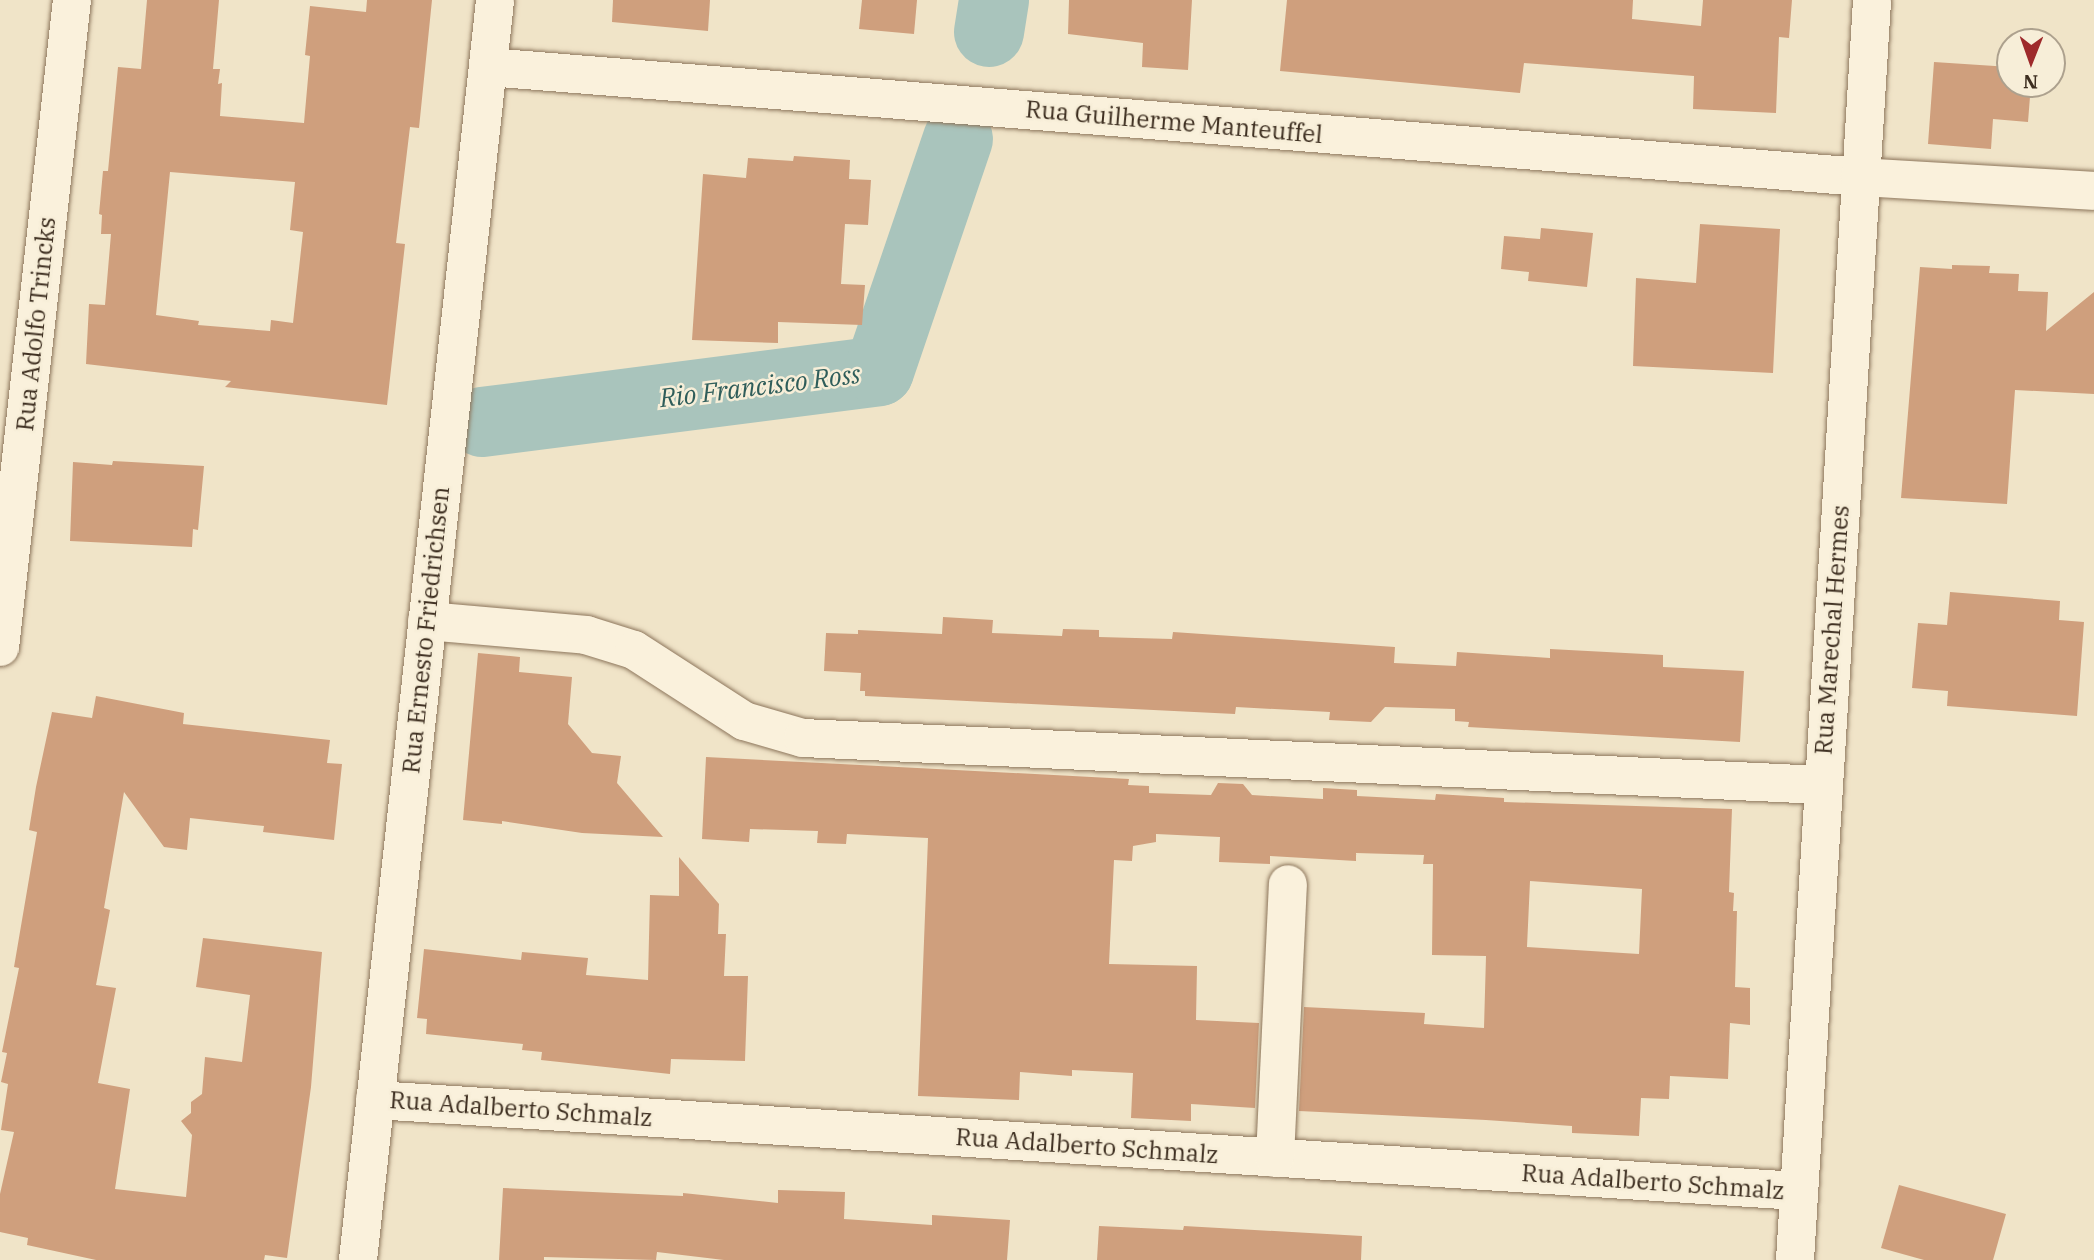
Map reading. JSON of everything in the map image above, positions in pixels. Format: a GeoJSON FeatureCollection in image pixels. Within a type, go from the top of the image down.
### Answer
{"type":"FeatureCollection","features":[{"type":"Feature","properties":{"kind":"street","name":"Rua Adolfo Trincks"},"geometry":{"type":"LineString","coordinates":[[0,647],[12,427],[72,0]]}},
{"type":"Feature","properties":{"kind":"street","name":"Rua Ernesto Friedrichsen"},"geometry":{"type":"LineString","coordinates":[[358,1260],[495,0]]}},
{"type":"Feature","properties":{"kind":"street","name":"Rua Marechal Hermes"},"geometry":{"type":"LineString","coordinates":[[1795,1260],[1872,0]]}},
{"type":"Feature","properties":{"kind":"street","name":"Rua Guilherme Manteuffel"},"geometry":{"type":"LineString","coordinates":[[488,67],[1860,177],[2094,191]]}},
{"type":"Feature","properties":{"kind":"street"},"geometry":{"type":"LineString","coordinates":[[428,621],[586,635],[635,650],[744,721],[803,738],[1822,785]]}},
{"type":"Feature","properties":{"kind":"street"},"geometry":{"type":"LineString","coordinates":[[1275,1158],[1288,884]]}},
{"type":"Feature","properties":{"kind":"street","name":"Rua Adalberto Schmalz"},"geometry":{"type":"LineString","coordinates":[[375,1100],[1798,1191]]}},
{"type":"Feature","properties":{"kind":"building"},"geometry":{"type":"Polygon","coordinates":[[[147,0],[219,0],[213,69],[220,69],[220,116],[304,123],[310,56],[305,55],[310,6],[366,12],[367,0],[432,0],[419,128],[410,127],[396,243],[405,244],[387,405],[225,387],[231,381],[86,364],[89,304],[105,305],[111,234],[101,234],[102,215],[99,214],[103,171],[108,171],[118,67],[141,69],[147,0]],[[170,172],[156,315],[199,321],[198,325],[270,331],[271,320],[293,323],[303,232],[290,230],[295,182],[170,172]]]}},
{"type":"Feature","properties":{"kind":"building"},"geometry":{"type":"Polygon","coordinates":[[[613,0],[710,0],[708,31],[612,22],[613,0]]]}},
{"type":"Feature","properties":{"kind":"building"},"geometry":{"type":"Polygon","coordinates":[[[862,0],[917,0],[914,34],[859,29],[862,0]]]}},
{"type":"Feature","properties":{"kind":"building"},"geometry":{"type":"Polygon","coordinates":[[[1069,0],[1192,0],[1188,70],[1142,67],[1143,43],[1068,34],[1069,0]]]}},
{"type":"Feature","properties":{"kind":"building"},"geometry":{"type":"Polygon","coordinates":[[[1287,0],[1633,0],[1632,19],[1701,26],[1703,0],[1792,0],[1789,38],[1779,37],[1776,113],[1693,109],[1694,76],[1524,63],[1520,93],[1280,71],[1287,0]]]}},
{"type":"Feature","properties":{"kind":"building"},"geometry":{"type":"Polygon","coordinates":[[[1934,62],[1996,66],[1996,98],[2030,98],[2028,122],[1993,119],[1991,149],[1928,144],[1934,62]]]}},
{"type":"Feature","properties":{"kind":"building"},"geometry":{"type":"Polygon","coordinates":[[[794,156],[850,160],[849,179],[871,180],[868,225],[845,224],[841,284],[865,285],[862,325],[778,322],[778,343],[692,340],[703,174],[746,178],[748,158],[793,161],[794,156]]]}},
{"type":"Feature","properties":{"kind":"building"},"geometry":{"type":"Polygon","coordinates":[[[1700,224],[1780,229],[1773,373],[1633,366],[1636,278],[1696,283],[1700,224]]]}},
{"type":"Feature","properties":{"kind":"building"},"geometry":{"type":"Polygon","coordinates":[[[1541,228],[1593,233],[1587,287],[1528,281],[1529,272],[1501,269],[1504,236],[1540,239],[1541,228]]]}},
{"type":"Feature","properties":{"kind":"building"},"geometry":{"type":"Polygon","coordinates":[[[1952,265],[1990,266],[1989,273],[2019,274],[2018,291],[2048,292],[2046,331],[2094,292],[2094,394],[2015,390],[2007,504],[1901,498],[1920,267],[1952,269],[1952,265]]]}},
{"type":"Feature","properties":{"kind":"building"},"geometry":{"type":"Polygon","coordinates":[[[113,461],[204,466],[198,530],[193,529],[192,547],[70,541],[73,462],[112,465],[113,461]]]}},
{"type":"Feature","properties":{"kind":"building"},"geometry":{"type":"Polygon","coordinates":[[[1950,592],[2060,601],[2059,620],[2084,622],[2077,716],[1947,706],[1948,691],[1912,688],[1918,623],[1947,625],[1950,592]]]}},
{"type":"Feature","properties":{"kind":"building"},"geometry":{"type":"Polygon","coordinates":[[[943,617],[993,620],[992,633],[1062,636],[1063,629],[1099,630],[1099,637],[1172,639],[1173,632],[1395,647],[1394,663],[1456,666],[1457,652],[1550,658],[1550,649],[1663,655],[1663,667],[1744,671],[1740,742],[1468,727],[1469,722],[1455,721],[1455,709],[1385,707],[1371,722],[1329,720],[1330,712],[1236,707],[1235,714],[865,696],[865,691],[860,691],[861,673],[824,671],[826,633],[858,634],[858,630],[942,634],[943,617]]]}},
{"type":"Feature","properties":{"kind":"building"},"geometry":{"type":"Polygon","coordinates":[[[478,653],[520,657],[519,672],[572,677],[568,724],[592,753],[621,756],[617,783],[663,837],[582,833],[502,821],[502,824],[463,820],[478,653]]]}},
{"type":"Feature","properties":{"kind":"building"},"geometry":{"type":"Polygon","coordinates":[[[96,696],[184,713],[183,724],[330,740],[327,763],[342,764],[334,840],[263,832],[264,826],[190,818],[187,850],[164,847],[124,792],[104,908],[110,910],[96,985],[116,988],[98,1083],[130,1089],[115,1189],[186,1197],[192,1135],[181,1121],[191,1113],[191,1102],[202,1094],[205,1057],[242,1062],[250,995],[196,987],[203,938],[322,952],[311,1087],[287,1258],[265,1255],[264,1260],[96,1260],[27,1245],[28,1238],[0,1232],[0,1194],[14,1132],[1,1130],[8,1084],[1,1082],[7,1053],[2,1052],[19,968],[14,967],[37,832],[29,830],[36,787],[52,712],[92,718],[96,696]]]}},
{"type":"Feature","properties":{"kind":"building"},"geometry":{"type":"Polygon","coordinates":[[[706,757],[1129,779],[1128,785],[1149,786],[1149,793],[1211,795],[1218,783],[1243,784],[1252,795],[1323,799],[1323,788],[1357,790],[1357,796],[1435,800],[1436,794],[1504,798],[1504,802],[1732,809],[1729,892],[1734,893],[1733,911],[1737,911],[1735,987],[1750,988],[1750,1025],[1730,1023],[1728,1079],[1670,1076],[1669,1099],[1641,1098],[1639,1136],[1572,1133],[1572,1126],[1299,1111],[1304,1007],[1425,1013],[1424,1024],[1484,1028],[1486,956],[1432,955],[1433,864],[1423,864],[1424,855],[1356,853],[1356,861],[1270,856],[1270,864],[1219,862],[1220,837],[1156,834],[1156,842],[1133,846],[1132,861],[1114,860],[1109,964],[1197,966],[1196,1020],[1259,1023],[1255,1108],[1191,1104],[1191,1121],[1131,1118],[1133,1073],[1072,1070],[1072,1076],[1020,1072],[1019,1100],[918,1096],[928,838],[847,834],[846,844],[817,843],[818,831],[750,829],[749,842],[702,839],[706,757]],[[1530,881],[1527,947],[1639,954],[1642,889],[1530,881]]]}},
{"type":"Feature","properties":{"kind":"building"},"geometry":{"type":"Polygon","coordinates":[[[679,857],[719,904],[718,934],[726,934],[724,976],[748,976],[745,1061],[671,1059],[670,1074],[541,1060],[542,1052],[522,1050],[523,1044],[426,1034],[427,1019],[417,1018],[424,949],[521,960],[522,952],[588,958],[586,975],[648,980],[650,895],[679,896],[679,857]]]}},
{"type":"Feature","properties":{"kind":"building"},"geometry":{"type":"Polygon","coordinates":[[[1899,1185],[2006,1214],[1993,1260],[1924,1260],[1881,1248],[1899,1185]]]}},
{"type":"Feature","properties":{"kind":"building"},"geometry":{"type":"Polygon","coordinates":[[[503,1188],[683,1196],[683,1193],[778,1203],[778,1190],[845,1192],[844,1219],[932,1225],[932,1215],[1010,1220],[1007,1260],[724,1260],[657,1252],[656,1260],[544,1257],[544,1260],[499,1260],[503,1188]]]}},
{"type":"Feature","properties":{"kind":"building"},"geometry":{"type":"Polygon","coordinates":[[[1099,1226],[1183,1230],[1184,1226],[1362,1236],[1361,1260],[1097,1260],[1099,1226]]]}},
{"type":"Feature","properties":{"kind":"waterway","name":"Rio Francisco Ross"},"geometry":{"type":"LineString","coordinates":[[989,32],[994,0]]}},
{"type":"Feature","properties":{"kind":"waterway","name":"Rio Francisco Ross"},"geometry":{"type":"LineString","coordinates":[[482,422],[879,371],[958,139]]}}]}
